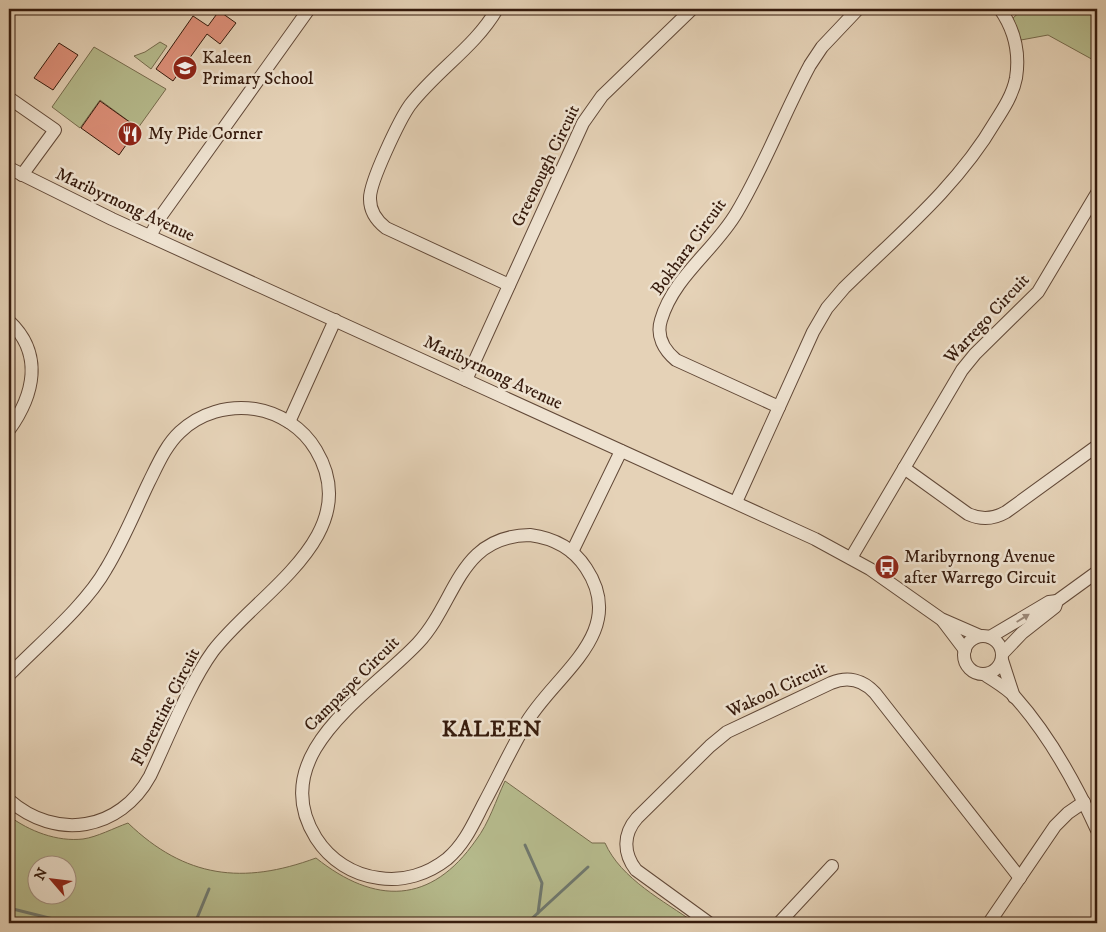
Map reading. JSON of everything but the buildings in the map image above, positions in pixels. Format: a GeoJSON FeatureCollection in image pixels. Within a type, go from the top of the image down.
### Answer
{"type":"FeatureCollection","features":[{"type":"Feature","properties":{"kind":"street"},"geometry":{"type":"LineString","coordinates":[[150,236],[161,216],[309,9]]}},
{"type":"Feature","properties":{"kind":"street"},"geometry":{"type":"LineString","coordinates":[[497,9],[480,33],[406,111],[373,183],[370,201],[373,214],[386,228],[509,285]]}},
{"type":"Feature","properties":{"kind":"street","name":"Greenough Circuit"},"geometry":{"type":"LineString","coordinates":[[466,380],[589,114],[610,88],[692,9]]}},
{"type":"Feature","properties":{"kind":"street","name":"Bokhara Circuit"},"geometry":{"type":"LineString","coordinates":[[779,408],[676,360],[667,351],[661,340],[661,321],[669,301],[686,275],[737,213],[813,60],[858,9]]}},
{"type":"Feature","properties":{"kind":"street"},"geometry":{"type":"LineString","coordinates":[[736,502],[813,332],[830,303],[967,166],[1005,107],[1016,78],[1017,58],[1012,32],[1000,9]]}},
{"type":"Feature","properties":{"kind":"street","name":"Maribyrnong Avenue"},"geometry":{"type":"LineString","coordinates":[[9,98],[55,130],[22,175]]}},
{"type":"Feature","properties":{"kind":"street","name":"Maribyrnong Avenue"},"geometry":{"type":"LineString","coordinates":[[9,168],[150,236],[815,539],[851,558],[941,619],[985,637]]}},
{"type":"Feature","properties":{"kind":"street","name":"Warrego Circuit"},"geometry":{"type":"LineString","coordinates":[[851,558],[962,370],[975,354],[1038,292],[1097,193]]}},
{"type":"Feature","properties":{"kind":"street"},"geometry":{"type":"LineString","coordinates":[[289,422],[335,320]]}},
{"type":"Feature","properties":{"kind":"street"},"geometry":{"type":"LineString","coordinates":[[9,321],[18,331],[27,347],[32,374],[27,401],[9,430]]}},
{"type":"Feature","properties":{"kind":"street","name":"Florentine Circuit"},"geometry":{"type":"LineString","coordinates":[[9,675],[100,580],[161,457],[179,433],[203,416],[232,408],[262,410],[289,422],[311,443],[325,471],[328,502],[321,532],[303,557],[212,653],[145,785],[132,801],[119,811],[105,818],[85,824],[64,825],[44,821],[25,812],[9,800]]}},
{"type":"Feature","properties":{"kind":"street"},"geometry":{"type":"LineString","coordinates":[[904,468],[968,514],[979,518],[990,518],[1006,512],[1097,446]]}},
{"type":"Feature","properties":{"kind":"street"},"geometry":{"type":"LineString","coordinates":[[572,552],[621,451]]}},
{"type":"Feature","properties":{"kind":"street","name":"Campaspe Circuit"},"geometry":{"type":"LineString","coordinates":[[520,535],[548,539],[565,546],[572,552],[589,573],[596,590],[598,618],[594,636],[585,652],[531,715],[463,841],[449,857],[432,869],[402,878],[371,877],[342,865],[326,851],[314,834],[304,804],[305,773],[312,753],[323,735],[420,641],[436,618],[465,566],[478,552],[502,539],[520,535]]}},
{"type":"Feature","properties":{"kind":"street"},"geometry":{"type":"LineString","coordinates":[[1097,572],[1057,601],[1049,602],[985,637],[971,641],[965,650],[965,660],[970,668],[984,674],[1014,697],[1050,745],[1084,802],[1097,830]]}},
{"type":"Feature","properties":{"kind":"street"},"geometry":{"type":"LineString","coordinates":[[984,674],[995,670],[1002,657],[1022,633],[1055,606],[1057,601]]}},
{"type":"Feature","properties":{"kind":"street","name":"Maribyrnong Avenue"},"geometry":{"type":"LineString","coordinates":[[941,619],[965,650]]}},
{"type":"Feature","properties":{"kind":"street"},"geometry":{"type":"LineString","coordinates":[[985,637],[999,644],[1014,697]]}},
{"type":"Feature","properties":{"kind":"street","name":"Wakool Circuit"},"geometry":{"type":"LineString","coordinates":[[709,923],[636,870],[627,853],[626,840],[629,828],[636,818],[718,738],[737,727],[831,683],[843,680],[861,682],[875,694],[1020,878]]}},
{"type":"Feature","properties":{"kind":"street"},"geometry":{"type":"LineString","coordinates":[[988,923],[1055,826],[1068,813],[1084,802]]}},
{"type":"Feature","properties":{"kind":"street"},"geometry":{"type":"LineString","coordinates":[[779,923],[832,866]]}},
{"type":"Feature","properties":{"kind":"green space"},"geometry":{"type":"Polygon","coordinates":[[[1023,9],[1097,9],[1097,62],[1048,35],[1021,40],[1013,18],[1023,9]]]}},
{"type":"Feature","properties":{"kind":"green space"},"geometry":{"type":"Polygon","coordinates":[[[160,42],[167,46],[151,69],[134,56],[145,52],[160,42]]]}},
{"type":"Feature","properties":{"kind":"green space"},"geometry":{"type":"Polygon","coordinates":[[[94,47],[166,89],[138,128],[100,100],[80,128],[52,107],[94,47]]]}},
{"type":"Feature","properties":{"kind":"green space"},"geometry":{"type":"Polygon","coordinates":[[[505,781],[592,843],[605,843],[621,868],[632,878],[657,898],[695,923],[9,923],[9,816],[34,831],[63,839],[83,839],[128,823],[149,841],[171,855],[193,865],[216,871],[239,873],[264,872],[289,867],[316,858],[338,873],[360,884],[381,890],[401,891],[421,887],[440,877],[459,861],[481,833],[505,781]]]}},
{"type":"Feature","properties":{"kind":"waterway"},"geometry":{"type":"LineString","coordinates":[[525,845],[542,883],[538,913]]}},
{"type":"Feature","properties":{"kind":"waterway"},"geometry":{"type":"LineString","coordinates":[[527,923],[588,867]]}},
{"type":"Feature","properties":{"kind":"waterway"},"geometry":{"type":"LineString","coordinates":[[195,923],[209,889]]}},
{"type":"Feature","properties":{"kind":"waterway"},"geometry":{"type":"LineString","coordinates":[[9,908],[69,923]]}},
{"type":"Feature","properties":{"kind":"place","name":"Kaleen Primary School"},"geometry":{"type":"Point","coordinates":[185,68]}},
{"type":"Feature","properties":{"kind":"place","name":"My Pide Corner"},"geometry":{"type":"Point","coordinates":[130,134]}},
{"type":"Feature","properties":{"kind":"place","name":"Maribyrnong Avenue after Warrego Circuit"},"geometry":{"type":"Point","coordinates":[887,567]}},
{"type":"Feature","properties":{"kind":"district","name":"KALEEN"},"geometry":{"type":"Point","coordinates":[492,729]}}]}
